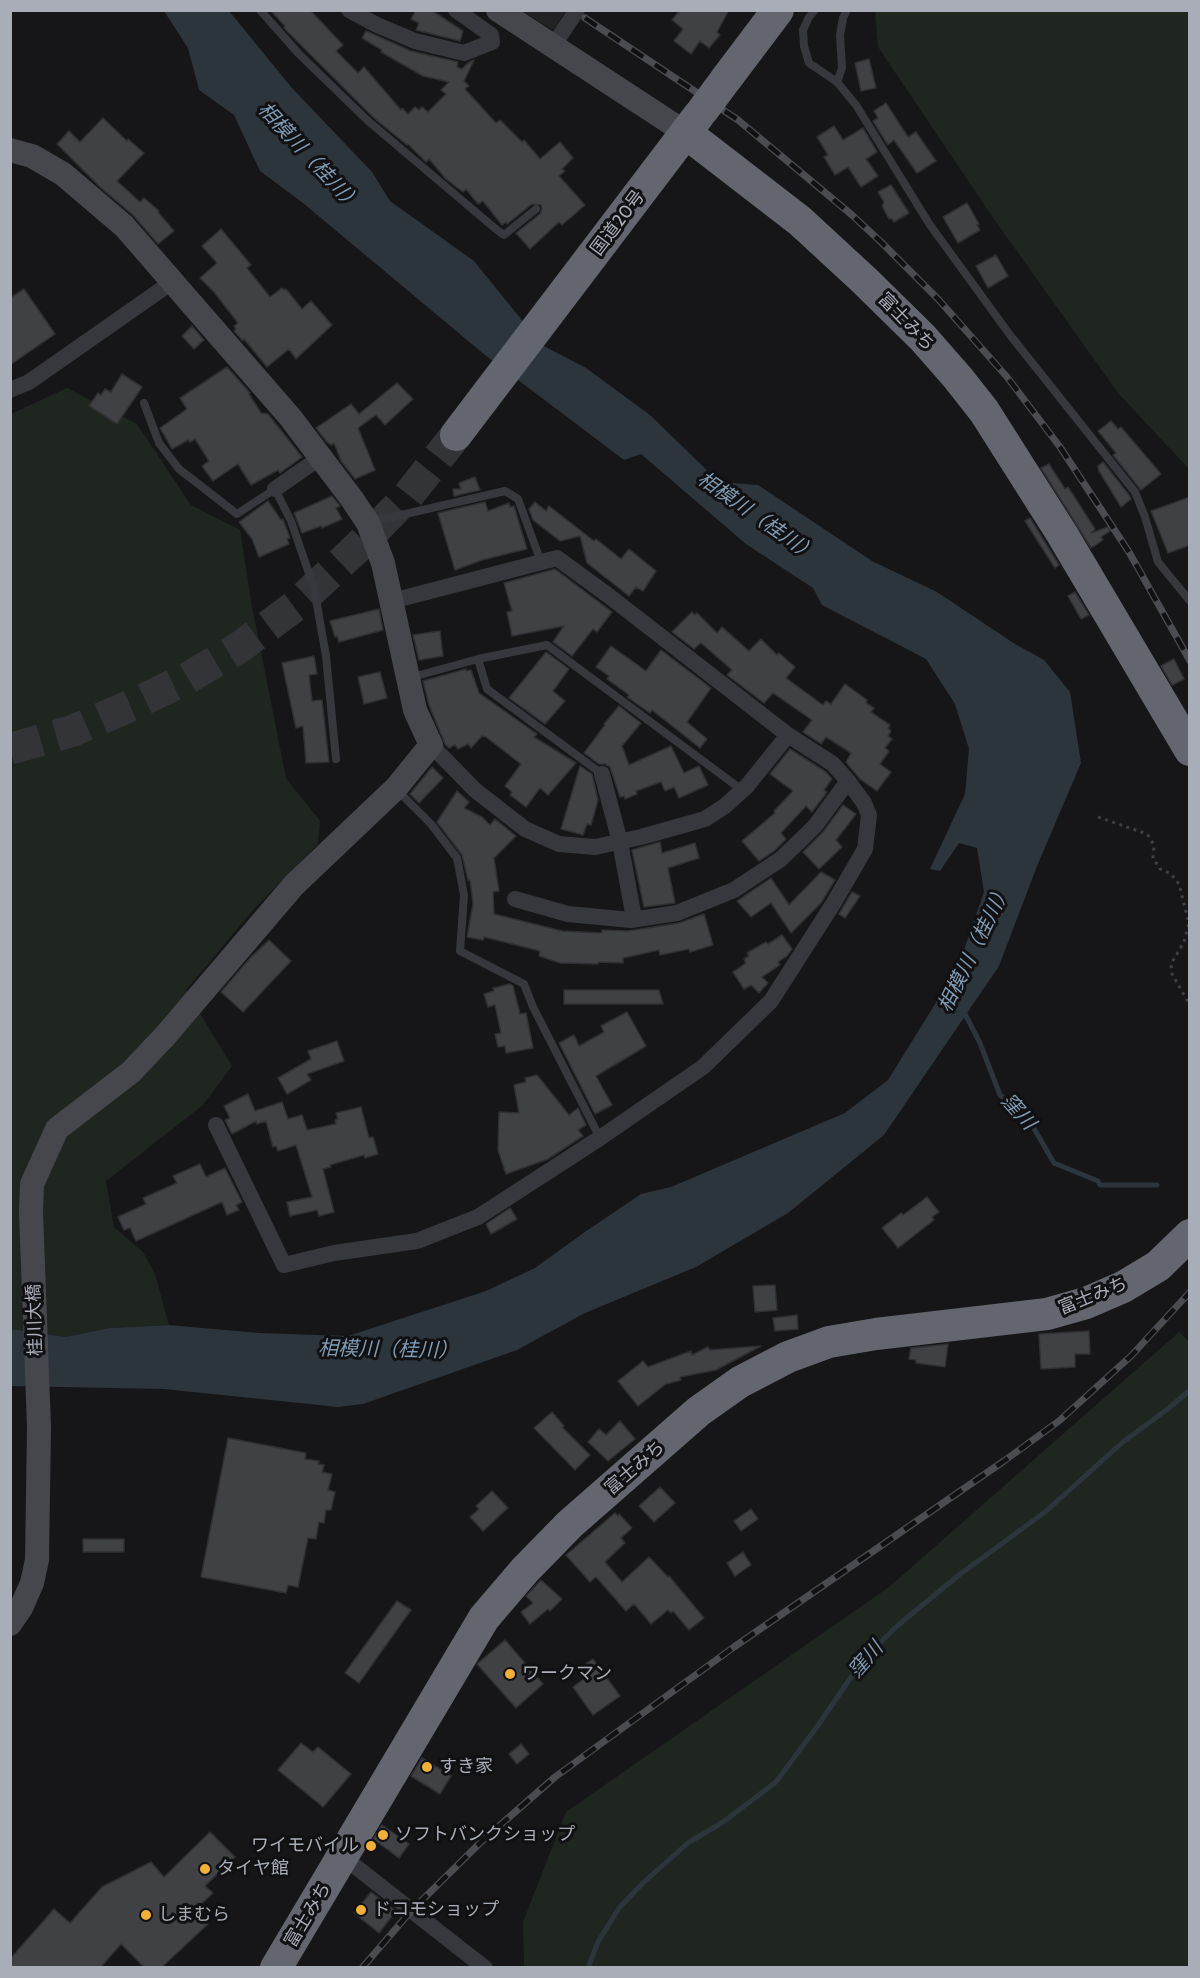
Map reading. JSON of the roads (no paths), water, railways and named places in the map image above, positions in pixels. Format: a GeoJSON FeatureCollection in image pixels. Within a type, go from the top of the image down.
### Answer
{"type":"FeatureCollection","features":[{"type":"Feature","properties":{"kind":"highway","name":"国道20号"},"geometry":{"type":"LineString","coordinates":[[456,435],[778,10]]}},
{"type":"Feature","properties":{"kind":"highway","name":"富士みち"},"geometry":{"type":"LineString","coordinates":[[694,122],[882,297],[923,338],[958,378],[984,411],[1062,534],[1190,750]]}},
{"type":"Feature","properties":{"kind":"highway","name":"富士みち"},"geometry":{"type":"LineString","coordinates":[[276,1968],[484,1618],[525,1570],[570,1524],[699,1411],[749,1377],[788,1357],[829,1342],[876,1334],[1047,1314],[1086,1303],[1123,1287],[1158,1266],[1190,1236]]}},
{"type":"Feature","properties":{"kind":"street"},"geometry":{"type":"LineString","coordinates":[[349,10],[376,25],[415,40],[464,53],[492,42],[491,35],[456,10]]}},
{"type":"Feature","properties":{"kind":"street","name":"富士みち"},"geometry":{"type":"LineString","coordinates":[[498,10],[553,46],[694,122]]}},
{"type":"Feature","properties":{"kind":"street"},"geometry":{"type":"LineString","coordinates":[[553,46],[578,10]]}},
{"type":"Feature","properties":{"kind":"street"},"geometry":{"type":"LineString","coordinates":[[10,150],[32,156],[63,174],[124,226],[290,417],[321,457],[368,523],[383,563],[415,710],[431,745],[475,790],[525,829],[559,844],[595,847],[705,819],[742,790],[788,735]]}},
{"type":"Feature","properties":{"kind":"street"},"geometry":{"type":"LineString","coordinates":[[10,390],[29,382],[172,282]]}},
{"type":"Feature","properties":{"kind":"street"},"geometry":{"type":"LineString","coordinates":[[275,489],[321,457]]}},
{"type":"Feature","properties":{"kind":"street"},"geometry":{"type":"LineString","coordinates":[[216,1125],[284,1265],[334,1253],[417,1241],[478,1217],[704,1067],[771,1001],[865,849],[869,815],[864,803],[833,764],[788,735],[557,558],[392,601]]}},
{"type":"Feature","properties":{"kind":"street","name":"桂川大橋"},"geometry":{"type":"LineString","coordinates":[[10,1624],[21,1608],[32,1583],[37,1560],[39,1427],[31,1212],[32,1184],[57,1129],[131,1072],[165,1036],[294,885],[396,788],[431,745]]}},
{"type":"Feature","properties":{"kind":"street"},"geometry":{"type":"LineString","coordinates":[[602,774],[620,842],[634,918]]}},
{"type":"Feature","properties":{"kind":"street"},"geometry":{"type":"LineString","coordinates":[[515,898],[567,914],[631,920],[676,913],[734,890],[781,859],[815,826],[848,781]]}},
{"type":"Feature","properties":{"kind":"street"},"geometry":{"type":"LineString","coordinates":[[342,1856],[485,1968]]}},
{"type":"Feature","properties":{"kind":"lane"},"geometry":{"type":"LineString","coordinates":[[260,10],[299,54],[367,120],[497,230],[504,235],[536,208]]}},
{"type":"Feature","properties":{"kind":"lane"},"geometry":{"type":"LineString","coordinates":[[815,10],[803,30],[804,46],[809,63],[837,82],[856,105],[930,225],[1010,335],[1135,492],[1158,562],[1190,601]]}},
{"type":"Feature","properties":{"kind":"lane"},"geometry":{"type":"LineString","coordinates":[[837,82],[842,68],[840,35],[847,10]]}},
{"type":"Feature","properties":{"kind":"lane"},"geometry":{"type":"LineString","coordinates":[[144,403],[159,443],[179,469],[237,514],[275,489],[291,521],[314,588],[326,656],[336,759]]}},
{"type":"Feature","properties":{"kind":"lane"},"geometry":{"type":"LineString","coordinates":[[368,523],[505,491],[518,499],[541,562]]}},
{"type":"Feature","properties":{"kind":"lane"},"geometry":{"type":"LineString","coordinates":[[408,678],[478,659],[547,645],[742,790]]}},
{"type":"Feature","properties":{"kind":"lane"},"geometry":{"type":"LineString","coordinates":[[478,659],[487,689],[602,774]]}},
{"type":"Feature","properties":{"kind":"lane"},"geometry":{"type":"LineString","coordinates":[[396,788],[430,824],[457,858],[464,895],[460,951],[524,984],[533,1007],[600,1138]]}},
{"type":"Feature","properties":{"kind":"water","name":"相模川（桂川）"},"geometry":{"type":"Polygon","coordinates":[[[164,11],[229,11],[292,88],[372,172],[390,201],[474,261],[542,345],[586,368],[650,415],[719,482],[758,485],[872,561],[937,592],[1015,644],[1044,660],[1070,692],[1081,763],[1037,866],[999,966],[884,1135],[788,1213],[696,1267],[585,1313],[517,1350],[363,1404],[338,1407],[164,1389],[11,1386],[11,1329],[66,1337],[109,1328],[169,1325],[259,1333],[348,1336],[486,1291],[535,1268],[641,1194],[671,1187],[845,1113],[888,1080],[958,967],[984,892],[977,848],[959,843],[940,871],[930,869],[965,794],[969,749],[955,704],[926,659],[822,605],[813,588],[746,544],[641,454],[624,460],[485,355],[303,203],[260,171],[234,115],[199,90],[188,48],[164,11]]]}},
{"type":"Feature","properties":{"kind":"waterway","name":"窪川"},"geometry":{"type":"LineString","coordinates":[[963,1010],[980,1043],[1000,1095],[1028,1118],[1054,1163],[1098,1181],[1100,1185],[1157,1185]]}},
{"type":"Feature","properties":{"kind":"waterway","name":"窪川"},"geometry":{"type":"LineString","coordinates":[[588,1968],[598,1942],[619,1908],[688,1843],[723,1822],[776,1782],[862,1661],[897,1626],[959,1575],[1045,1512],[1123,1442],[1190,1390]]}},
{"type":"Feature","properties":{"kind":"tunnel"},"geometry":{"type":"LineString","coordinates":[[10,749],[72,731],[132,705],[186,679],[240,647],[295,606],[361,544],[407,497],[456,435]]}},
{"type":"Feature","properties":{"kind":"railway"},"geometry":{"type":"LineString","coordinates":[[585,18],[738,120],[852,215],[938,299],[1007,377],[1060,447],[1129,552],[1190,661]]}},
{"type":"Feature","properties":{"kind":"railway"},"geometry":{"type":"LineString","coordinates":[[362,1968],[411,1911],[482,1841],[555,1777],[734,1647],[1059,1421],[1131,1356],[1190,1292]]}},
{"type":"Feature","properties":{"kind":"place","name":"ワークマン"},"geometry":{"type":"Point","coordinates":[510,1674]}},
{"type":"Feature","properties":{"kind":"place","name":"すき家"},"geometry":{"type":"Point","coordinates":[427,1767]}},
{"type":"Feature","properties":{"kind":"place","name":"ソフトバンクショップ"},"geometry":{"type":"Point","coordinates":[383,1835]}},
{"type":"Feature","properties":{"kind":"place","name":"ワイモバイル"},"geometry":{"type":"Point","coordinates":[371,1846]}},
{"type":"Feature","properties":{"kind":"place","name":"タイヤ館"},"geometry":{"type":"Point","coordinates":[205,1869]}},
{"type":"Feature","properties":{"kind":"place","name":"ドコモショップ"},"geometry":{"type":"Point","coordinates":[361,1910]}},
{"type":"Feature","properties":{"kind":"place","name":"しまむら"},"geometry":{"type":"Point","coordinates":[146,1915]}}]}
